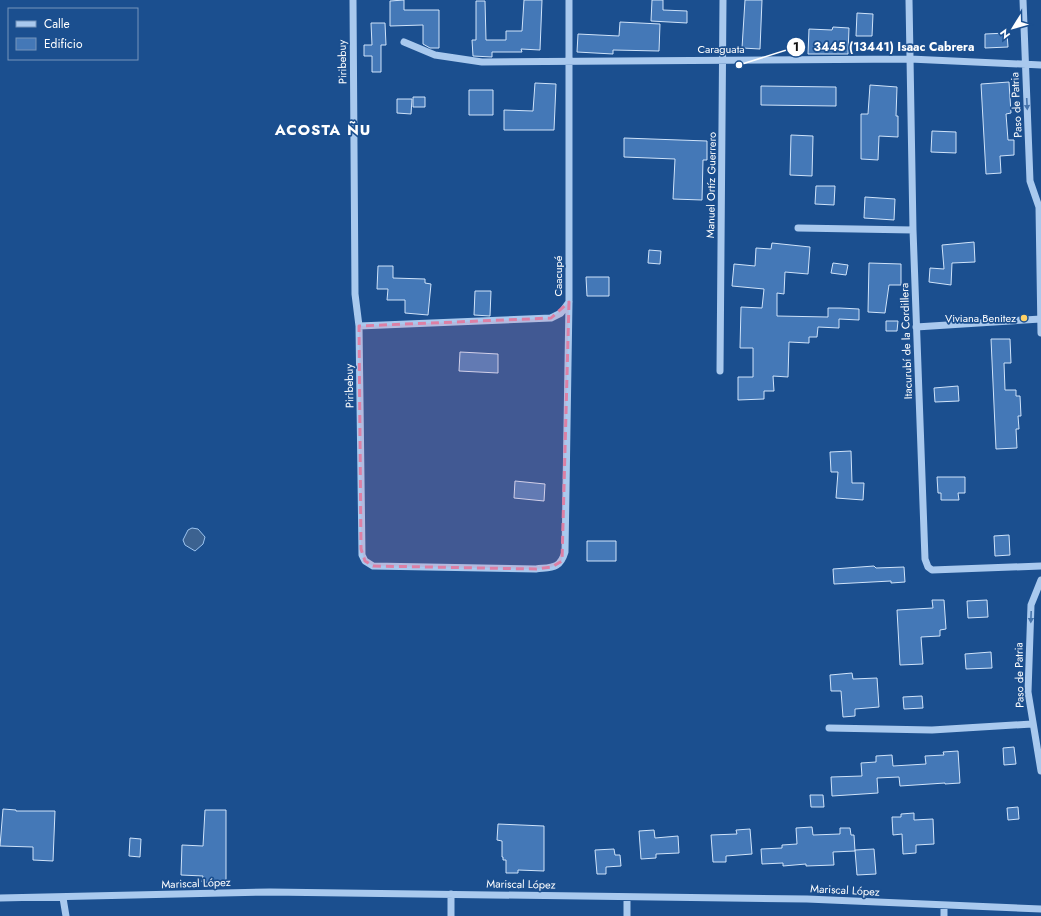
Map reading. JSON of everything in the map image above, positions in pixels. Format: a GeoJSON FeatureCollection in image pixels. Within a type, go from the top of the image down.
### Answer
{"type":"FeatureCollection","features":[{"type":"Feature","properties":{"kind":"street","name":"Piribebuy"},"geometry":{"type":"LineString","coordinates":[[353,0],[355,294],[359,326],[361,549],[365,561],[373,566],[536,568],[557,565],[562,561],[564,552]]}},
{"type":"Feature","properties":{"kind":"street","name":"Caacupé"},"geometry":{"type":"LineString","coordinates":[[564,552],[569,302],[569,0]]}},
{"type":"Feature","properties":{"kind":"street","name":"Manuel Ortíz Guerrero"},"geometry":{"type":"LineString","coordinates":[[720,371],[724,60],[723,0]]}},
{"type":"Feature","properties":{"kind":"street","name":"Itacurubí de la Cordillera"},"geometry":{"type":"LineString","coordinates":[[909,0],[913,230],[925,559],[928,567],[932,570],[1041,566]]}},
{"type":"Feature","properties":{"kind":"street","name":"Paso de Patria"},"geometry":{"type":"LineString","coordinates":[[1023,0],[1030,181],[1040,205],[1041,333]]}},
{"type":"Feature","properties":{"kind":"street","name":"Caraguata"},"geometry":{"type":"LineString","coordinates":[[404,42],[436,55],[482,62],[570,60],[910,59],[1041,65]]}},
{"type":"Feature","properties":{"kind":"street"},"geometry":{"type":"LineString","coordinates":[[798,228],[913,230]]}},
{"type":"Feature","properties":{"kind":"street"},"geometry":{"type":"LineString","coordinates":[[359,326],[551,318],[561,313],[569,302]]}},
{"type":"Feature","properties":{"kind":"street"},"geometry":{"type":"LineString","coordinates":[[916,327],[1041,319]]}},
{"type":"Feature","properties":{"kind":"street","name":"Paso de Patria"},"geometry":{"type":"LineString","coordinates":[[1041,580],[1031,605],[1028,692],[1032,724],[1041,771]]}},
{"type":"Feature","properties":{"kind":"street"},"geometry":{"type":"LineString","coordinates":[[829,728],[932,730],[1032,724]]}},
{"type":"Feature","properties":{"kind":"street","name":"Mariscal López"},"geometry":{"type":"LineString","coordinates":[[0,898],[63,898],[270,892],[807,899],[1041,909]]}},
{"type":"Feature","properties":{"kind":"street"},"geometry":{"type":"LineString","coordinates":[[451,894],[451,916]]}},
{"type":"Feature","properties":{"kind":"street"},"geometry":{"type":"LineString","coordinates":[[627,897],[627,916]]}},
{"type":"Feature","properties":{"kind":"street"},"geometry":{"type":"LineString","coordinates":[[63,898],[66,916]]}},
{"type":"Feature","properties":{"kind":"street"},"geometry":{"type":"LineString","coordinates":[[944,906],[944,916]]}},
{"type":"Feature","properties":{"kind":"highlighted area"},"geometry":{"type":"Polygon","coordinates":[[[569,302],[562,561],[552,567],[536,569],[373,566],[365,561],[361,549],[359,326],[551,318],[569,302]]]}},
{"type":"Feature","properties":{"kind":"water"},"geometry":{"type":"Polygon","coordinates":[[[192,528],[198,529],[205,537],[203,544],[195,551],[185,545],[183,540],[188,530],[192,528]]]}},
{"type":"Feature","properties":{"kind":"building"},"geometry":{"type":"Polygon","coordinates":[[[404,0],[404,10],[439,10],[439,48],[430,48],[423,44],[423,25],[390,26],[390,1],[404,0]]]}},
{"type":"Feature","properties":{"kind":"building"},"geometry":{"type":"Polygon","coordinates":[[[524,0],[542,0],[540,50],[521,49],[522,52],[492,52],[492,57],[473,56],[472,40],[476,40],[476,1],[485,1],[486,40],[506,40],[506,31],[522,31],[524,0]]]}},
{"type":"Feature","properties":{"kind":"building"},"geometry":{"type":"Polygon","coordinates":[[[652,0],[663,0],[663,10],[687,11],[687,23],[651,21],[652,0]]]}},
{"type":"Feature","properties":{"kind":"building"},"geometry":{"type":"Polygon","coordinates":[[[745,0],[762,0],[760,49],[742,48],[745,0]]]}},
{"type":"Feature","properties":{"kind":"building"},"geometry":{"type":"Polygon","coordinates":[[[857,13],[873,14],[872,36],[856,36],[857,13]]]}},
{"type":"Feature","properties":{"kind":"building"},"geometry":{"type":"Polygon","coordinates":[[[620,22],[660,24],[659,51],[613,50],[613,54],[577,52],[578,34],[619,36],[620,22]]]}},
{"type":"Feature","properties":{"kind":"building"},"geometry":{"type":"Polygon","coordinates":[[[371,23],[385,23],[386,45],[381,45],[381,72],[372,72],[372,56],[364,56],[364,45],[372,45],[371,23]]]}},
{"type":"Feature","properties":{"kind":"building"},"geometry":{"type":"Polygon","coordinates":[[[833,27],[849,28],[848,54],[808,54],[809,29],[832,30],[833,27]]]}},
{"type":"Feature","properties":{"kind":"building"},"geometry":{"type":"Polygon","coordinates":[[[1007,33],[1008,47],[985,48],[985,34],[1007,33]]]}},
{"type":"Feature","properties":{"kind":"building"},"geometry":{"type":"Polygon","coordinates":[[[1009,82],[1011,113],[1006,114],[1008,140],[1014,140],[1014,155],[1000,156],[1001,173],[986,174],[981,84],[1009,82]]]}},
{"type":"Feature","properties":{"kind":"building"},"geometry":{"type":"Polygon","coordinates":[[[535,83],[556,84],[554,130],[504,130],[504,110],[533,111],[535,83]]]}},
{"type":"Feature","properties":{"kind":"building"},"geometry":{"type":"Polygon","coordinates":[[[870,85],[897,87],[896,116],[898,116],[898,137],[879,136],[878,160],[861,159],[861,114],[868,114],[870,85]]]}},
{"type":"Feature","properties":{"kind":"building"},"geometry":{"type":"Polygon","coordinates":[[[761,86],[836,87],[836,106],[761,105],[761,86]]]}},
{"type":"Feature","properties":{"kind":"building"},"geometry":{"type":"Polygon","coordinates":[[[469,90],[493,90],[493,115],[469,115],[469,90]]]}},
{"type":"Feature","properties":{"kind":"building"},"geometry":{"type":"Polygon","coordinates":[[[413,97],[425,97],[425,107],[413,107],[413,97]]]}},
{"type":"Feature","properties":{"kind":"building"},"geometry":{"type":"Polygon","coordinates":[[[397,99],[412,99],[411,114],[397,113],[397,99]]]}},
{"type":"Feature","properties":{"kind":"building"},"geometry":{"type":"Polygon","coordinates":[[[932,131],[956,132],[956,153],[931,152],[932,131]]]}},
{"type":"Feature","properties":{"kind":"building"},"geometry":{"type":"Polygon","coordinates":[[[791,135],[813,136],[812,176],[790,175],[791,135]]]}},
{"type":"Feature","properties":{"kind":"building"},"geometry":{"type":"Polygon","coordinates":[[[624,138],[707,141],[707,160],[703,160],[702,200],[673,199],[675,159],[624,157],[624,138]]]}},
{"type":"Feature","properties":{"kind":"building"},"geometry":{"type":"Polygon","coordinates":[[[816,186],[835,186],[834,205],[815,204],[816,186]]]}},
{"type":"Feature","properties":{"kind":"building"},"geometry":{"type":"Polygon","coordinates":[[[865,197],[895,199],[894,220],[864,218],[865,197]]]}},
{"type":"Feature","properties":{"kind":"building"},"geometry":{"type":"Polygon","coordinates":[[[974,242],[975,262],[952,263],[951,285],[929,282],[930,268],[944,269],[942,245],[974,242]]]}},
{"type":"Feature","properties":{"kind":"building"},"geometry":{"type":"Polygon","coordinates":[[[772,243],[810,247],[808,274],[785,272],[784,294],[777,293],[777,316],[828,317],[828,308],[840,308],[859,309],[859,320],[839,319],[839,328],[818,327],[817,337],[809,337],[809,343],[789,342],[788,377],[773,376],[774,391],[764,391],[764,399],[738,400],[738,377],[753,377],[753,348],[740,348],[741,307],[762,308],[764,289],[732,286],[734,264],[755,266],[756,248],[771,249],[772,243]]]}},
{"type":"Feature","properties":{"kind":"building"},"geometry":{"type":"Polygon","coordinates":[[[649,250],[661,251],[660,264],[648,263],[649,250]]]}},
{"type":"Feature","properties":{"kind":"building"},"geometry":{"type":"Polygon","coordinates":[[[833,263],[848,265],[846,275],[831,273],[833,263]]]}},
{"type":"Feature","properties":{"kind":"building"},"geometry":{"type":"Polygon","coordinates":[[[869,263],[901,264],[901,285],[889,285],[885,313],[868,312],[869,263]]]}},
{"type":"Feature","properties":{"kind":"building"},"geometry":{"type":"Polygon","coordinates":[[[378,266],[393,266],[393,278],[425,279],[425,283],[431,284],[428,315],[405,313],[405,300],[387,300],[388,289],[377,289],[378,266]]]}},
{"type":"Feature","properties":{"kind":"building"},"geometry":{"type":"Polygon","coordinates":[[[586,277],[609,277],[609,296],[587,296],[586,277]]]}},
{"type":"Feature","properties":{"kind":"building"},"geometry":{"type":"Polygon","coordinates":[[[475,291],[491,291],[490,316],[474,315],[475,291]]]}},
{"type":"Feature","properties":{"kind":"building"},"geometry":{"type":"Polygon","coordinates":[[[886,321],[898,321],[897,331],[886,331],[886,321]]]}},
{"type":"Feature","properties":{"kind":"building"},"geometry":{"type":"Polygon","coordinates":[[[991,339],[1010,339],[1011,363],[1004,363],[1005,390],[1016,390],[1016,396],[1020,396],[1021,416],[1018,416],[1019,429],[1016,429],[1017,448],[996,449],[991,339]]]}},
{"type":"Feature","properties":{"kind":"building"},"geometry":{"type":"Polygon","coordinates":[[[460,352],[498,354],[498,373],[459,371],[460,352]]]}},
{"type":"Feature","properties":{"kind":"building"},"geometry":{"type":"Polygon","coordinates":[[[958,386],[959,401],[935,402],[934,388],[958,386]]]}},
{"type":"Feature","properties":{"kind":"building"},"geometry":{"type":"Polygon","coordinates":[[[851,451],[852,483],[864,483],[863,500],[836,498],[838,472],[831,472],[830,452],[851,451]]]}},
{"type":"Feature","properties":{"kind":"building"},"geometry":{"type":"Polygon","coordinates":[[[937,477],[965,477],[965,493],[958,493],[959,500],[941,500],[941,493],[938,493],[937,477]]]}},
{"type":"Feature","properties":{"kind":"building"},"geometry":{"type":"Polygon","coordinates":[[[515,481],[545,484],[544,501],[514,498],[515,481]]]}},
{"type":"Feature","properties":{"kind":"building"},"geometry":{"type":"Polygon","coordinates":[[[1009,535],[1010,555],[995,556],[994,536],[1009,535]]]}},
{"type":"Feature","properties":{"kind":"building"},"geometry":{"type":"Polygon","coordinates":[[[587,541],[616,541],[616,561],[587,561],[587,541]]]}},
{"type":"Feature","properties":{"kind":"building"},"geometry":{"type":"Polygon","coordinates":[[[874,566],[876,568],[904,567],[905,582],[891,583],[891,581],[834,584],[833,569],[874,566]]]}},
{"type":"Feature","properties":{"kind":"building"},"geometry":{"type":"Polygon","coordinates":[[[932,600],[944,600],[946,629],[940,630],[940,636],[921,637],[923,664],[900,665],[897,610],[933,608],[932,600]]]}},
{"type":"Feature","properties":{"kind":"building"},"geometry":{"type":"Polygon","coordinates":[[[987,600],[988,617],[968,618],[967,601],[987,600]]]}},
{"type":"Feature","properties":{"kind":"building"},"geometry":{"type":"Polygon","coordinates":[[[991,652],[992,668],[966,669],[965,654],[991,652]]]}},
{"type":"Feature","properties":{"kind":"building"},"geometry":{"type":"Polygon","coordinates":[[[852,673],[853,679],[877,678],[879,707],[855,709],[855,716],[843,717],[841,691],[831,691],[830,675],[852,673]]]}},
{"type":"Feature","properties":{"kind":"building"},"geometry":{"type":"Polygon","coordinates":[[[922,696],[923,708],[904,709],[903,697],[922,696]]]}},
{"type":"Feature","properties":{"kind":"building"},"geometry":{"type":"Polygon","coordinates":[[[1014,747],[1016,764],[1004,765],[1003,748],[1014,747]]]}},
{"type":"Feature","properties":{"kind":"building"},"geometry":{"type":"Polygon","coordinates":[[[958,751],[960,783],[900,786],[899,777],[877,778],[878,793],[832,796],[831,777],[862,776],[861,763],[876,762],[876,756],[892,755],[893,766],[926,764],[925,756],[944,755],[943,752],[958,751]]]}},
{"type":"Feature","properties":{"kind":"building"},"geometry":{"type":"Polygon","coordinates":[[[810,795],[823,795],[824,807],[811,807],[810,795]]]}},
{"type":"Feature","properties":{"kind":"building"},"geometry":{"type":"Polygon","coordinates":[[[1018,807],[1019,819],[1008,820],[1007,808],[1018,807]]]}},
{"type":"Feature","properties":{"kind":"building"},"geometry":{"type":"Polygon","coordinates":[[[3,809],[16,811],[55,811],[53,861],[33,860],[33,847],[0,846],[3,809]]]}},
{"type":"Feature","properties":{"kind":"building"},"geometry":{"type":"Polygon","coordinates":[[[205,810],[226,810],[226,883],[202,882],[203,876],[181,875],[182,845],[203,846],[205,810]]]}},
{"type":"Feature","properties":{"kind":"building"},"geometry":{"type":"Polygon","coordinates":[[[914,813],[914,820],[933,819],[934,844],[916,845],[916,853],[903,854],[902,834],[893,835],[892,817],[901,817],[901,814],[914,813]]]}},
{"type":"Feature","properties":{"kind":"building"},"geometry":{"type":"Polygon","coordinates":[[[498,824],[544,826],[544,871],[518,870],[518,873],[506,873],[506,860],[503,860],[502,857],[502,841],[497,840],[498,824]]]}},
{"type":"Feature","properties":{"kind":"building"},"geometry":{"type":"Polygon","coordinates":[[[812,827],[813,835],[840,834],[840,828],[850,828],[851,835],[854,835],[855,851],[833,852],[834,865],[806,866],[806,864],[783,866],[783,863],[762,864],[761,849],[782,848],[782,845],[797,844],[796,828],[812,827]]]}},
{"type":"Feature","properties":{"kind":"building"},"geometry":{"type":"Polygon","coordinates":[[[750,829],[752,854],[726,856],[726,862],[713,862],[711,835],[737,834],[736,830],[750,829]]]}},
{"type":"Feature","properties":{"kind":"building"},"geometry":{"type":"Polygon","coordinates":[[[654,830],[655,838],[678,836],[679,853],[656,854],[656,858],[641,859],[639,831],[654,830]]]}},
{"type":"Feature","properties":{"kind":"building"},"geometry":{"type":"Polygon","coordinates":[[[130,838],[141,839],[140,857],[129,856],[130,838]]]}},
{"type":"Feature","properties":{"kind":"building"},"geometry":{"type":"Polygon","coordinates":[[[614,849],[615,855],[620,855],[621,866],[606,867],[606,874],[597,874],[595,850],[614,849]]]}},
{"type":"Feature","properties":{"kind":"building"},"geometry":{"type":"Polygon","coordinates":[[[874,849],[876,874],[857,875],[855,850],[874,849]]]}},
{"type":"Feature","properties":{"kind":"place","name":"3445 (13441) Isaac Cabrera"},"geometry":{"type":"Point","coordinates":[739,65]}},
{"type":"Feature","properties":{"kind":"place","name":"Viviana Benitez"},"geometry":{"type":"Point","coordinates":[1024,318]}},
{"type":"Feature","properties":{"kind":"district","name":"ACOSTA ÑU"},"geometry":{"type":"Point","coordinates":[323,130]}}]}
